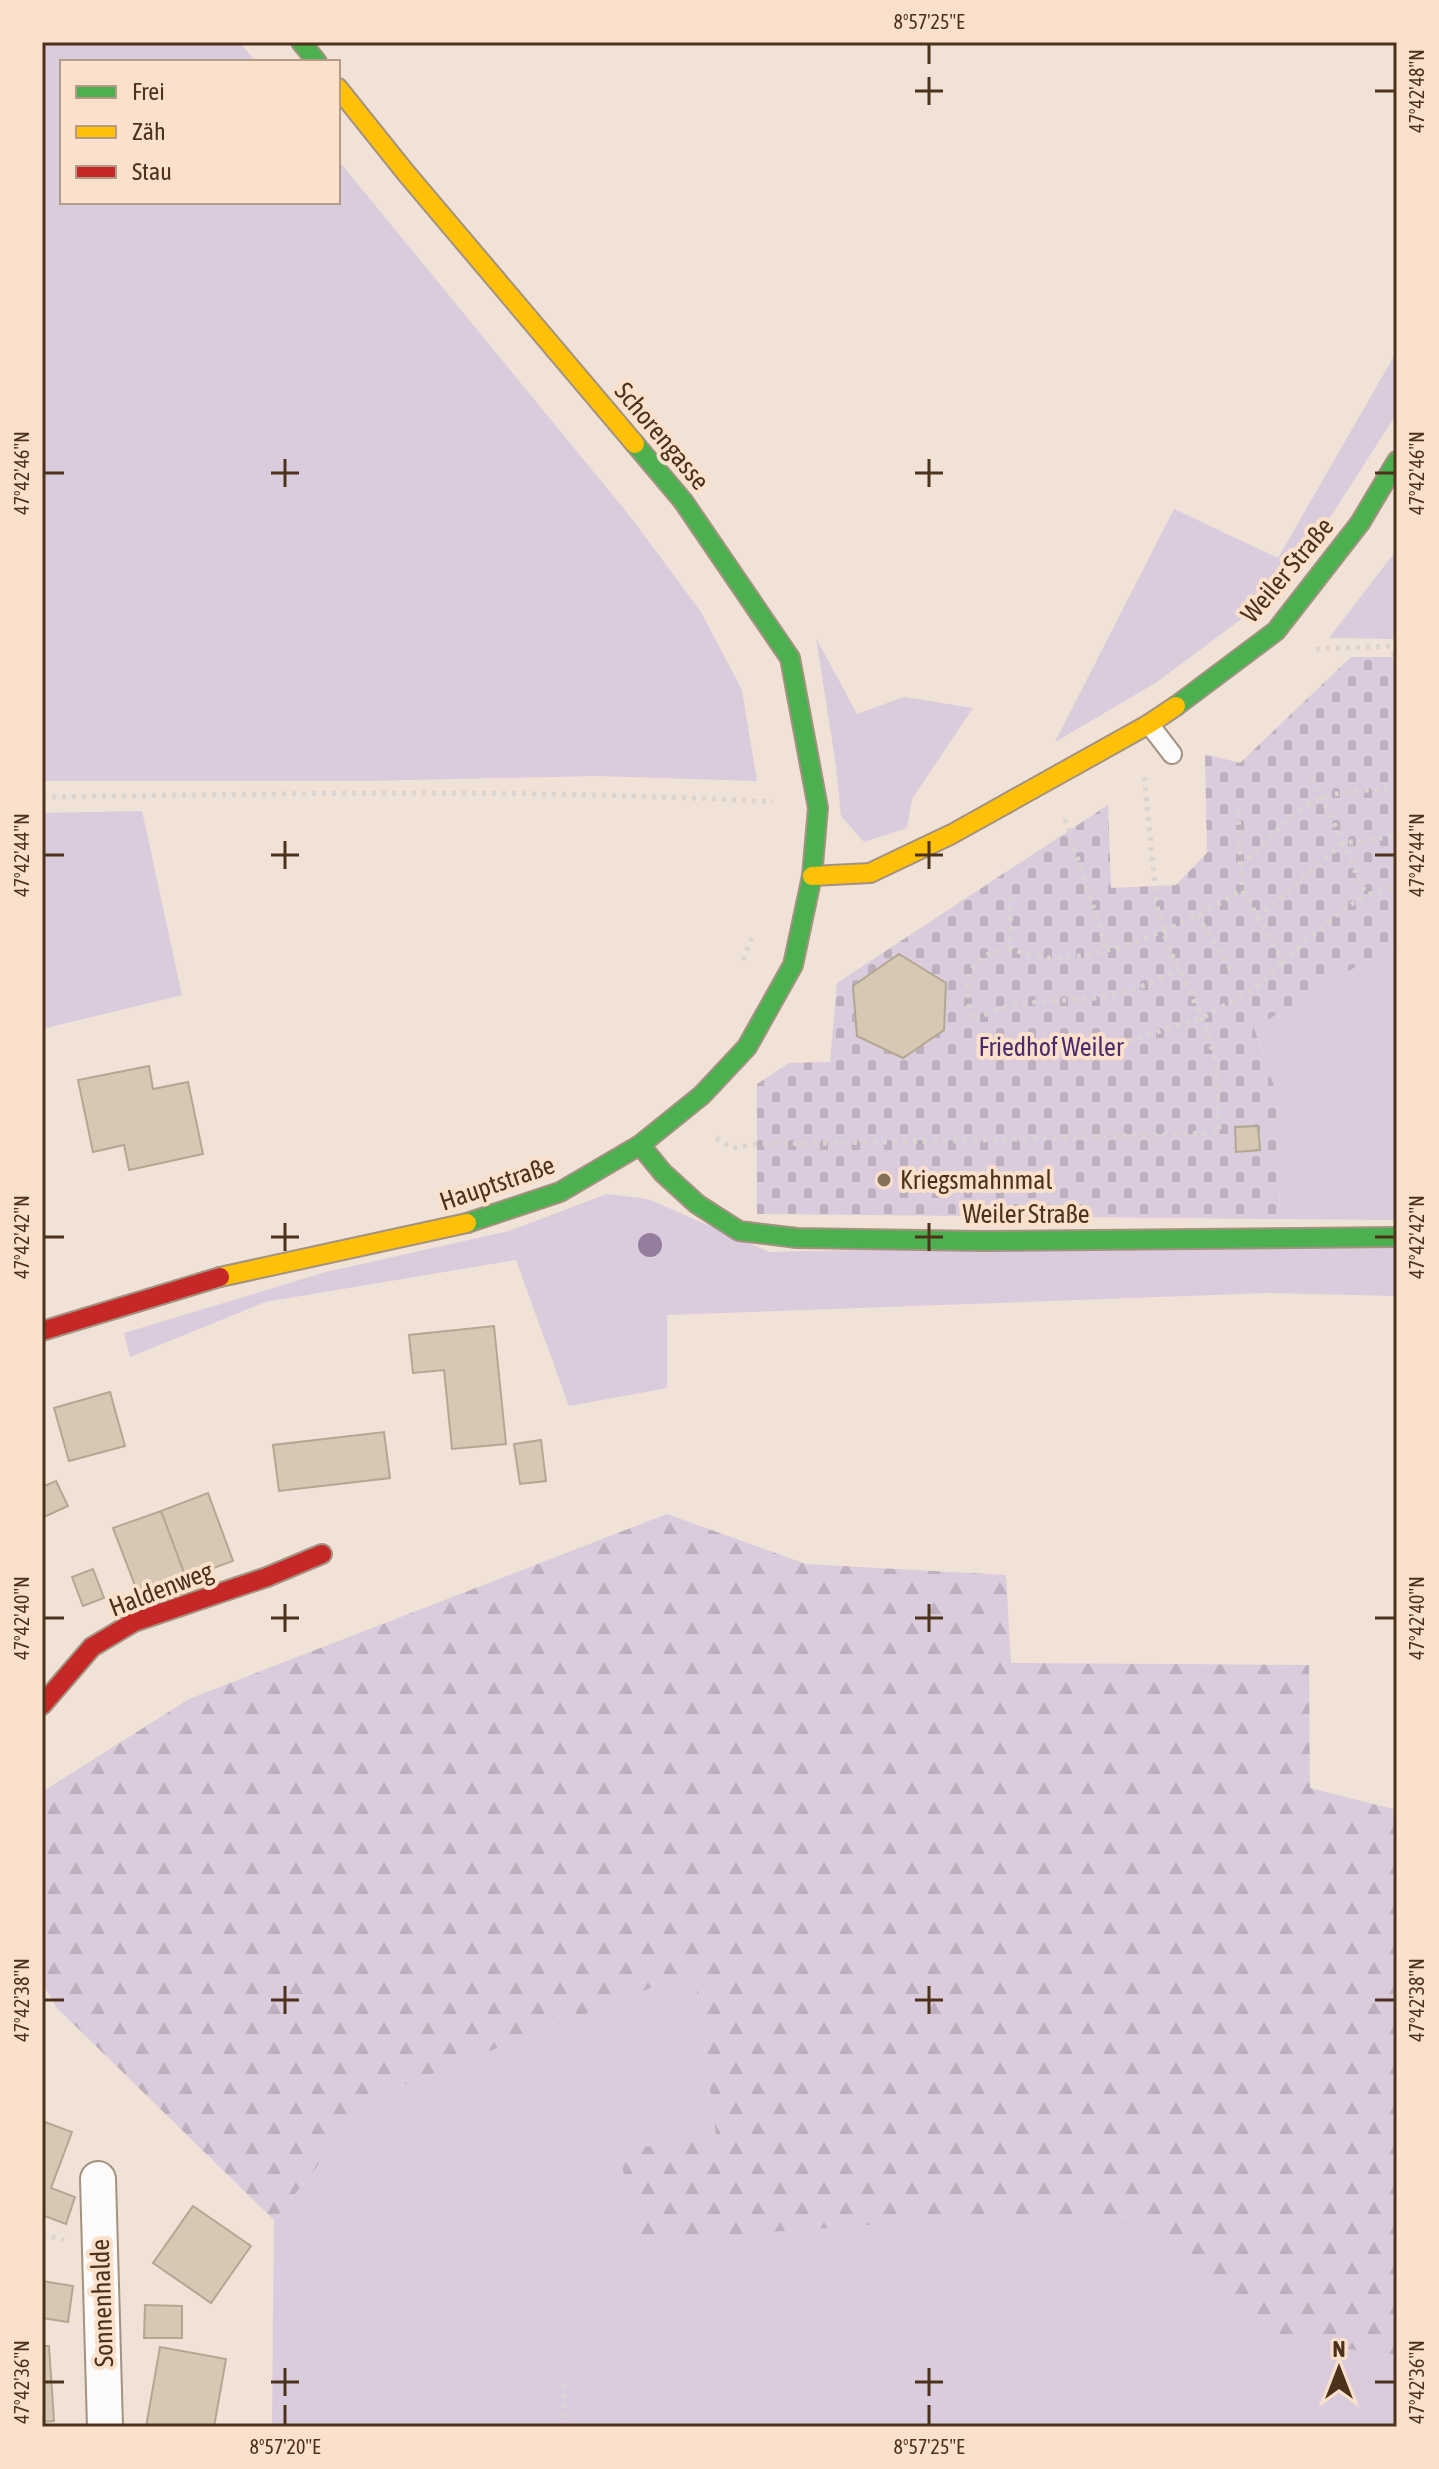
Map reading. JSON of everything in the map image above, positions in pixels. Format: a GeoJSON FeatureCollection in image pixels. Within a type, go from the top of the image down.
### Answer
{"type":"FeatureCollection","features":[{"type":"Feature","properties":{"kind":"street"},"geometry":{"type":"LineString","coordinates":[[301,42],[315,60]]}},
{"type":"Feature","properties":{"kind":"street","name":"Schorengasse"},"geometry":{"type":"LineString","coordinates":[[340,90],[683,501],[790,658],[818,808],[812,876]]}},
{"type":"Feature","properties":{"kind":"street","name":"Weiler Straße"},"geometry":{"type":"LineString","coordinates":[[812,876],[870,873],[952,834],[1149,724],[1202,689],[1276,631],[1360,523],[1397,461]]}},
{"type":"Feature","properties":{"kind":"street","name":"Hauptstraße"},"geometry":{"type":"LineString","coordinates":[[42,1331],[231,1274],[453,1228],[560,1192],[640,1145],[702,1095],[747,1047],[793,965],[812,876]]}},
{"type":"Feature","properties":{"kind":"street","name":"Weiler Straße"},"geometry":{"type":"LineString","coordinates":[[640,1145],[663,1173],[697,1204],[739,1231],[797,1238],[983,1241],[1397,1237]]}},
{"type":"Feature","properties":{"kind":"street","name":"Haldenweg"},"geometry":{"type":"LineString","coordinates":[[42,1705],[92,1647],[134,1622],[267,1577],[322,1554]]}},
{"type":"Feature","properties":{"kind":"street","name":"Sonnenhalde"},"geometry":{"type":"LineString","coordinates":[[98,2179],[105,2427]]}},
{"type":"Feature","properties":{"kind":"lane"},"geometry":{"type":"LineString","coordinates":[[1149,724],[1172,754]]}},
{"type":"Feature","properties":{"kind":"path"},"geometry":{"type":"LineString","coordinates":[[1303,649],[1390,646],[1396,657],[1397,671]]}},
{"type":"Feature","properties":{"kind":"path"},"geometry":{"type":"LineString","coordinates":[[677,1116],[733,1148],[757,1144],[1219,1133],[1216,1062],[1202,1018],[1179,970],[1157,906],[1144,772]]}},
{"type":"Feature","properties":{"kind":"path"},"geometry":{"type":"LineString","coordinates":[[1311,779],[1366,895]]}},
{"type":"Feature","properties":{"kind":"path"},"geometry":{"type":"LineString","coordinates":[[773,788],[775,815]]}},
{"type":"Feature","properties":{"kind":"path"},"geometry":{"type":"LineString","coordinates":[[1241,866],[1313,801],[1341,794],[1397,788]]}},
{"type":"Feature","properties":{"kind":"path"},"geometry":{"type":"LineString","coordinates":[[42,797],[639,794],[775,802]]}},
{"type":"Feature","properties":{"kind":"path"},"geometry":{"type":"LineString","coordinates":[[1238,811],[1242,890],[1283,961]]}},
{"type":"Feature","properties":{"kind":"path"},"geometry":{"type":"LineString","coordinates":[[1065,819],[1107,950]]}},
{"type":"Feature","properties":{"kind":"path"},"geometry":{"type":"LineString","coordinates":[[1257,918],[1343,843],[1397,836]]}},
{"type":"Feature","properties":{"kind":"path"},"geometry":{"type":"LineString","coordinates":[[1109,1047],[1202,1018],[1257,987],[1342,910],[1366,895],[1397,886]]}},
{"type":"Feature","properties":{"kind":"path"},"geometry":{"type":"LineString","coordinates":[[1179,970],[1149,985],[1109,996],[1008,1005],[974,1021],[966,1000],[970,972],[984,957],[1010,949],[1044,958],[1107,950],[1164,931],[1242,890]]}},
{"type":"Feature","properties":{"kind":"path"},"geometry":{"type":"LineString","coordinates":[[1010,949],[1011,897]]}},
{"type":"Feature","properties":{"kind":"path"},"geometry":{"type":"LineString","coordinates":[[1197,915],[1231,970]]}},
{"type":"Feature","properties":{"kind":"path"},"geometry":{"type":"LineString","coordinates":[[740,967],[755,930]]}},
{"type":"Feature","properties":{"kind":"path"},"geometry":{"type":"LineString","coordinates":[[563,2384],[566,2427]]}},
{"type":"Feature","properties":{"kind":"green space"},"geometry":{"type":"Polygon","coordinates":[[[42,42],[239,42],[254,60],[60,60],[60,204],[340,204],[340,162],[629,515],[701,612],[742,690],[757,781],[597,776],[364,781],[42,781],[42,42]]]}},
{"type":"Feature","properties":{"kind":"green space"},"geometry":{"type":"Polygon","coordinates":[[[1397,351],[1397,413],[1315,541],[1244,617],[1157,682],[1055,742],[1174,509],[1278,558],[1397,351]]]}},
{"type":"Feature","properties":{"kind":"green space"},"geometry":{"type":"Polygon","coordinates":[[[1397,548],[1397,639],[1329,638],[1395,552],[1397,548]]]}},
{"type":"Feature","properties":{"kind":"green space"},"geometry":{"type":"Polygon","coordinates":[[[816,638],[857,714],[904,697],[973,708],[912,799],[907,828],[864,842],[841,816],[816,638]]]}},
{"type":"Feature","properties":{"kind":"green space","name":"Friedhof Weiler"},"geometry":{"type":"Polygon","coordinates":[[[1351,657],[1397,657],[1397,942],[1254,1028],[1277,1095],[1280,1219],[757,1214],[757,1084],[789,1063],[830,1062],[837,983],[1108,805],[1111,888],[1176,885],[1207,853],[1205,754],[1240,763],[1351,657]]]}},
{"type":"Feature","properties":{"kind":"green space"},"geometry":{"type":"Polygon","coordinates":[[[142,811],[182,995],[42,1029],[42,813],[142,811]]]}},
{"type":"Feature","properties":{"kind":"green space"},"geometry":{"type":"Polygon","coordinates":[[[1397,942],[1397,1220],[1280,1219],[1277,1095],[1254,1027],[1397,942]]]}},
{"type":"Feature","properties":{"kind":"green space"},"geometry":{"type":"Polygon","coordinates":[[[607,1194],[648,1199],[769,1252],[1397,1238],[1397,1296],[1267,1293],[667,1315],[667,1388],[569,1406],[516,1260],[265,1302],[130,1357],[124,1333],[326,1272],[509,1231],[607,1194]]]}},
{"type":"Feature","properties":{"kind":"green space"},"geometry":{"type":"Polygon","coordinates":[[[667,1514],[806,1564],[1006,1575],[1011,1663],[1309,1665],[1310,1788],[1397,1810],[1397,2356],[1274,2338],[1139,2216],[896,2223],[642,2241],[618,2151],[716,2136],[694,1971],[373,2097],[274,2220],[58,2009],[42,1983],[42,1792],[189,1699],[667,1514]]]}},
{"type":"Feature","properties":{"kind":"green space"},"geometry":{"type":"Polygon","coordinates":[[[694,1971],[716,2137],[896,2223],[1140,2216],[1274,2338],[1397,2356],[1397,2427],[272,2427],[274,2220],[373,2097],[694,1971]]]}},
{"type":"Feature","properties":{"kind":"building"},"geometry":{"type":"Polygon","coordinates":[[[899,954],[946,983],[944,1030],[903,1058],[857,1036],[853,986],[899,954]]]}},
{"type":"Feature","properties":{"kind":"building"},"geometry":{"type":"Polygon","coordinates":[[[149,1066],[153,1089],[188,1082],[203,1154],[129,1170],[124,1145],[93,1152],[78,1080],[149,1066]]]}},
{"type":"Feature","properties":{"kind":"building"},"geometry":{"type":"Polygon","coordinates":[[[1258,1126],[1260,1150],[1236,1152],[1235,1127],[1258,1126]]]}},
{"type":"Feature","properties":{"kind":"building"},"geometry":{"type":"Polygon","coordinates":[[[494,1326],[506,1444],[452,1449],[444,1370],[413,1373],[409,1335],[494,1326]]]}},
{"type":"Feature","properties":{"kind":"building"},"geometry":{"type":"Polygon","coordinates":[[[110,1392],[125,1446],[69,1461],[54,1408],[110,1392]]]}},
{"type":"Feature","properties":{"kind":"building"},"geometry":{"type":"Polygon","coordinates":[[[384,1432],[390,1478],[279,1491],[273,1445],[384,1432]]]}},
{"type":"Feature","properties":{"kind":"building"},"geometry":{"type":"Polygon","coordinates":[[[541,1440],[546,1481],[520,1484],[514,1444],[541,1440]]]}},
{"type":"Feature","properties":{"kind":"building"},"geometry":{"type":"Polygon","coordinates":[[[56,1481],[68,1506],[44,1517],[42,1487],[56,1481]]]}},
{"type":"Feature","properties":{"kind":"building"},"geometry":{"type":"Polygon","coordinates":[[[208,1493],[233,1561],[186,1578],[161,1511],[208,1493]]]}},
{"type":"Feature","properties":{"kind":"building"},"geometry":{"type":"Polygon","coordinates":[[[161,1511],[186,1578],[139,1596],[113,1528],[161,1511]]]}},
{"type":"Feature","properties":{"kind":"building"},"geometry":{"type":"Polygon","coordinates":[[[93,1569],[104,1598],[83,1606],[72,1577],[93,1569]]]}},
{"type":"Feature","properties":{"kind":"building"},"geometry":{"type":"Polygon","coordinates":[[[42,2121],[72,2132],[51,2188],[75,2197],[66,2224],[42,2215],[42,2121]]]}},
{"type":"Feature","properties":{"kind":"building"},"geometry":{"type":"Polygon","coordinates":[[[193,2206],[251,2246],[211,2303],[153,2263],[193,2206]]]}},
{"type":"Feature","properties":{"kind":"building"},"geometry":{"type":"Polygon","coordinates":[[[42,2281],[73,2286],[68,2322],[42,2318],[42,2281]]]}},
{"type":"Feature","properties":{"kind":"building"},"geometry":{"type":"Polygon","coordinates":[[[145,2305],[182,2306],[182,2338],[144,2338],[145,2305]]]}},
{"type":"Feature","properties":{"kind":"building"},"geometry":{"type":"Polygon","coordinates":[[[42,2346],[49,2346],[54,2421],[42,2422],[42,2346]]]}},
{"type":"Feature","properties":{"kind":"building"},"geometry":{"type":"Polygon","coordinates":[[[160,2347],[226,2359],[214,2427],[146,2427],[160,2347]]]}},
{"type":"Feature","properties":{"kind":"traffic: fast"},"geometry":{"type":"LineString","coordinates":[[301,42],[315,60]]}},
{"type":"Feature","properties":{"kind":"traffic: fast"},"geometry":{"type":"LineString","coordinates":[[467,1223],[560,1192],[640,1145],[702,1095],[747,1047],[793,965],[812,876],[818,808],[790,658],[683,501],[635,444]]}},
{"type":"Feature","properties":{"kind":"traffic: fast"},"geometry":{"type":"LineString","coordinates":[[1176,706],[1276,631],[1360,523],[1397,461]]}},
{"type":"Feature","properties":{"kind":"traffic: fast"},"geometry":{"type":"LineString","coordinates":[[640,1145],[663,1173],[697,1204],[739,1231],[797,1238],[983,1241],[1397,1237]]}},
{"type":"Feature","properties":{"kind":"traffic: slow"},"geometry":{"type":"LineString","coordinates":[[340,90],[635,444]]}},
{"type":"Feature","properties":{"kind":"traffic: slow"},"geometry":{"type":"LineString","coordinates":[[812,876],[870,873],[952,834],[1176,706]]}},
{"type":"Feature","properties":{"kind":"traffic: slow"},"geometry":{"type":"LineString","coordinates":[[220,1277],[467,1223]]}},
{"type":"Feature","properties":{"kind":"traffic: jam"},"geometry":{"type":"LineString","coordinates":[[42,1331],[220,1277]]}},
{"type":"Feature","properties":{"kind":"traffic: jam"},"geometry":{"type":"LineString","coordinates":[[42,1705],[92,1647],[134,1622],[267,1577],[322,1554]]}},
{"type":"Feature","properties":{"kind":"place","name":"Kriegsmahnmal"},"geometry":{"type":"Point","coordinates":[884,1180]}}]}
